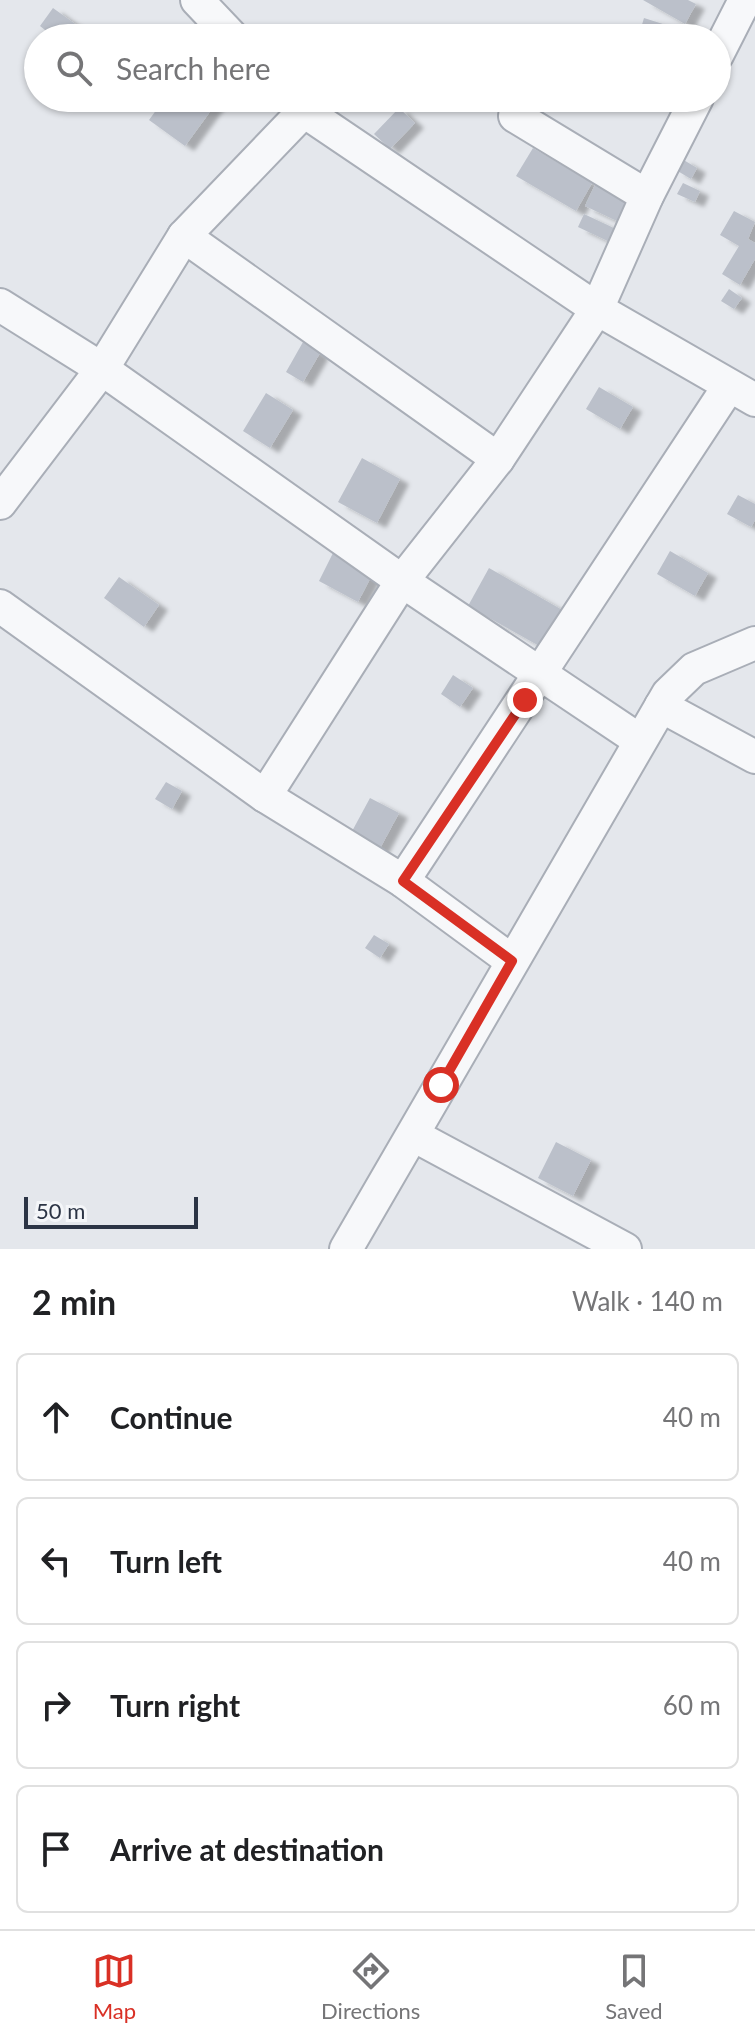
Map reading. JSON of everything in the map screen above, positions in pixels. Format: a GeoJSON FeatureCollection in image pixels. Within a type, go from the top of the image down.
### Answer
{"type":"FeatureCollection","features":[{"type":"Feature","properties":{"kind":"street"},"geometry":{"type":"LineString","coordinates":[[197,0],[220,24]]}},
{"type":"Feature","properties":{"kind":"street"},"geometry":{"type":"LineString","coordinates":[[731,28],[745,0]]}},
{"type":"Feature","properties":{"kind":"street"},"geometry":{"type":"LineString","coordinates":[[4,491],[102,369],[184,236],[291,112]]}},
{"type":"Feature","properties":{"kind":"street"},"geometry":{"type":"LineString","coordinates":[[310,112],[597,309],[742,393],[542,674],[403,881]]}},
{"type":"Feature","properties":{"kind":"street"},"geometry":{"type":"LineString","coordinates":[[265,796],[402,581],[498,459],[597,309],[647,196],[690,112]]}},
{"type":"Feature","properties":{"kind":"street"},"geometry":{"type":"LineString","coordinates":[[515,116],[647,196]]}},
{"type":"Feature","properties":{"kind":"street"},"geometry":{"type":"LineString","coordinates":[[184,236],[498,459]]}},
{"type":"Feature","properties":{"kind":"street"},"geometry":{"type":"LineString","coordinates":[[0,305],[102,369],[402,581],[639,740]]}},
{"type":"Feature","properties":{"kind":"street"},"geometry":{"type":"LineString","coordinates":[[0,606],[265,796],[403,881],[512,961]]}},
{"type":"Feature","properties":{"kind":"street"},"geometry":{"type":"LineString","coordinates":[[346,1249],[661,706],[679,681],[694,669],[755,643]]}},
{"type":"Feature","properties":{"kind":"street"},"geometry":{"type":"LineString","coordinates":[[661,706],[755,757]]}},
{"type":"Feature","properties":{"kind":"street"},"geometry":{"type":"LineString","coordinates":[[413,1135],[625,1249]]}},
{"type":"Feature","properties":{"kind":"building"},"geometry":{"type":"Polygon","coordinates":[[[643,0],[688,0],[696,4],[685,24],[643,0]]]}},
{"type":"Feature","properties":{"kind":"building"},"geometry":{"type":"Polygon","coordinates":[[[53,8],[75,24],[41,24],[53,8]]]}},
{"type":"Feature","properties":{"kind":"building"},"geometry":{"type":"Polygon","coordinates":[[[644,18],[663,24],[642,24],[644,18]]]}},
{"type":"Feature","properties":{"kind":"building"},"geometry":{"type":"Polygon","coordinates":[[[155,112],[210,112],[185,146],[149,120],[155,112]]]}},
{"type":"Feature","properties":{"kind":"building"},"geometry":{"type":"Polygon","coordinates":[[[395,112],[403,112],[415,123],[390,149],[374,134],[395,112]]]}},
{"type":"Feature","properties":{"kind":"building"},"geometry":{"type":"Polygon","coordinates":[[[533,148],[592,183],[576,211],[516,176],[533,148]]]}},
{"type":"Feature","properties":{"kind":"building"},"geometry":{"type":"Polygon","coordinates":[[[682,159],[697,168],[691,179],[676,170],[682,159]]]}},
{"type":"Feature","properties":{"kind":"building"},"geometry":{"type":"Polygon","coordinates":[[[683,183],[700,191],[695,202],[677,194],[683,183]]]}},
{"type":"Feature","properties":{"kind":"building"},"geometry":{"type":"Polygon","coordinates":[[[595,185],[627,200],[617,221],[585,206],[595,185]]]}},
{"type":"Feature","properties":{"kind":"building"},"geometry":{"type":"Polygon","coordinates":[[[734,211],[755,222],[748,239],[755,243],[755,259],[740,285],[722,274],[739,246],[720,235],[734,211]]]}},
{"type":"Feature","properties":{"kind":"building"},"geometry":{"type":"Polygon","coordinates":[[[584,214],[618,230],[612,243],[578,227],[584,214]]]}},
{"type":"Feature","properties":{"kind":"building"},"geometry":{"type":"Polygon","coordinates":[[[729,289],[742,298],[734,309],[721,301],[729,289]]]}},
{"type":"Feature","properties":{"kind":"building"},"geometry":{"type":"Polygon","coordinates":[[[303,342],[320,353],[303,382],[286,372],[303,342]]]}},
{"type":"Feature","properties":{"kind":"building"},"geometry":{"type":"Polygon","coordinates":[[[599,387],[633,407],[620,429],[586,409],[599,387]]]}},
{"type":"Feature","properties":{"kind":"building"},"geometry":{"type":"Polygon","coordinates":[[[266,393],[293,410],[270,448],[243,431],[266,393]]]}},
{"type":"Feature","properties":{"kind":"building"},"geometry":{"type":"Polygon","coordinates":[[[362,458],[400,479],[377,523],[338,502],[362,458]]]}},
{"type":"Feature","properties":{"kind":"building"},"geometry":{"type":"Polygon","coordinates":[[[738,495],[755,504],[755,520],[751,527],[727,514],[738,495]]]}},
{"type":"Feature","properties":{"kind":"building"},"geometry":{"type":"Polygon","coordinates":[[[335,549],[375,569],[358,602],[319,581],[335,549]]]}},
{"type":"Feature","properties":{"kind":"building"},"geometry":{"type":"Polygon","coordinates":[[[670,551],[708,573],[695,596],[657,574],[670,551]]]}},
{"type":"Feature","properties":{"kind":"building"},"geometry":{"type":"Polygon","coordinates":[[[489,568],[571,615],[550,652],[468,606],[489,568]]]}},
{"type":"Feature","properties":{"kind":"building"},"geometry":{"type":"Polygon","coordinates":[[[119,577],[159,605],[144,627],[104,598],[119,577]]]}},
{"type":"Feature","properties":{"kind":"building"},"geometry":{"type":"Polygon","coordinates":[[[453,675],[473,688],[460,707],[441,694],[453,675]]]}},
{"type":"Feature","properties":{"kind":"building"},"geometry":{"type":"Polygon","coordinates":[[[166,782],[182,791],[172,809],[155,799],[166,782]]]}},
{"type":"Feature","properties":{"kind":"building"},"geometry":{"type":"Polygon","coordinates":[[[370,798],[399,813],[379,850],[350,835],[370,798]]]}},
{"type":"Feature","properties":{"kind":"building"},"geometry":{"type":"Polygon","coordinates":[[[374,935],[389,944],[380,958],[365,948],[374,935]]]}},
{"type":"Feature","properties":{"kind":"building"},"geometry":{"type":"Polygon","coordinates":[[[556,1142],[591,1160],[573,1196],[538,1178],[556,1142]]]}},
{"type":"Feature","properties":{"kind":"route"},"geometry":{"type":"LineString","coordinates":[[441,1085],[512,961],[403,881],[525,700]]}}]}
